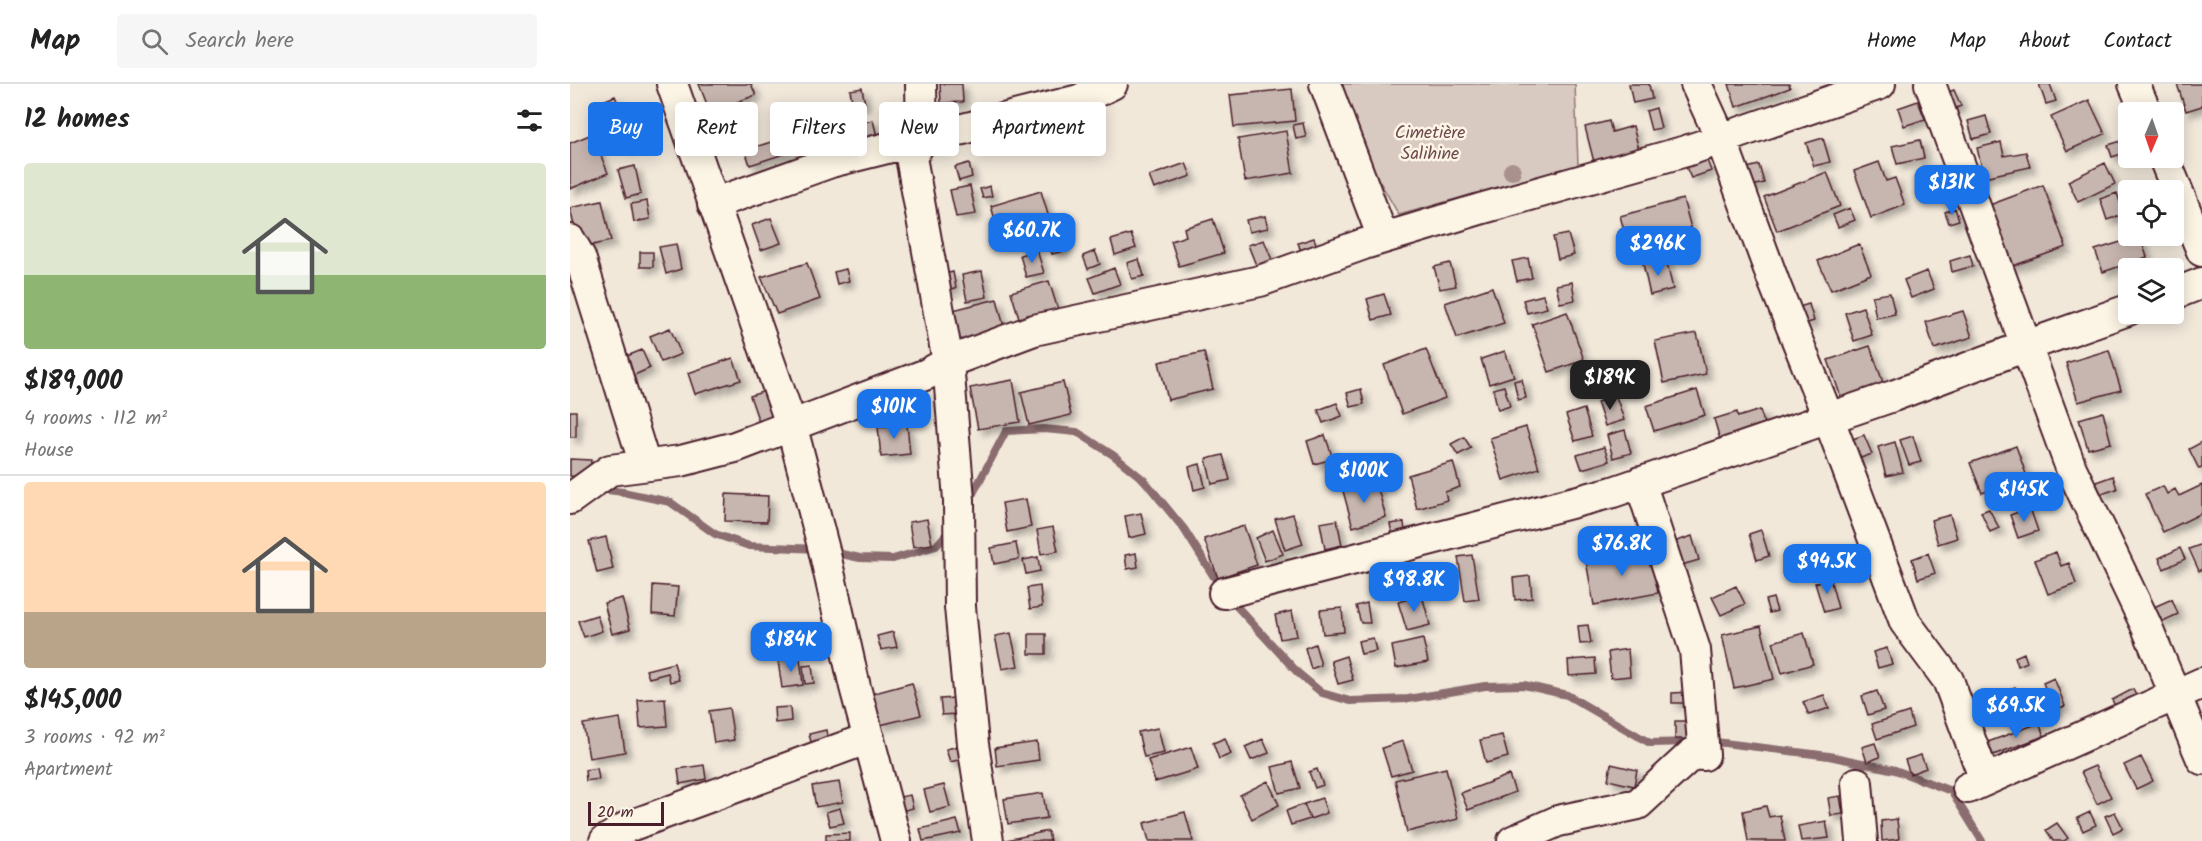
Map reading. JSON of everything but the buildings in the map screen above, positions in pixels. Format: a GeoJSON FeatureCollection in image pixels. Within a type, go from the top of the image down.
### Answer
{"type":"FeatureCollection","features":[{"type":"Feature","properties":{"kind":"street"},"geometry":{"type":"LineString","coordinates":[[672,84],[791,424],[896,841]]}},
{"type":"Feature","properties":{"kind":"street"},"geometry":{"type":"LineString","coordinates":[[921,84],[921,102]]}},
{"type":"Feature","properties":{"kind":"street"},"geometry":{"type":"LineString","coordinates":[[959,131],[1079,100],[1112,84]]}},
{"type":"Feature","properties":{"kind":"street"},"geometry":{"type":"LineString","coordinates":[[1325,84],[1383,238]]}},
{"type":"Feature","properties":{"kind":"street"},"geometry":{"type":"LineString","coordinates":[[1696,84],[1721,139],[1905,622],[1948,680],[1977,784],[2202,683]]}},
{"type":"Feature","properties":{"kind":"street"},"geometry":{"type":"LineString","coordinates":[[570,499],[610,470],[681,461],[735,447],[927,374],[948,362],[1034,330],[1260,280],[1480,208],[1686,151],[1880,84]]}},
{"type":"Feature","properties":{"kind":"street"},"geometry":{"type":"LineString","coordinates":[[1930,84],[2071,468],[2146,625],[2202,759]]}},
{"type":"Feature","properties":{"kind":"street"},"geometry":{"type":"LineString","coordinates":[[2134,84],[2142,102]]}},
{"type":"Feature","properties":{"kind":"street"},"geometry":{"type":"LineString","coordinates":[[713,204],[831,162],[879,150]]}},
{"type":"Feature","properties":{"kind":"street"},"geometry":{"type":"LineString","coordinates":[[912,156],[948,362],[959,500],[960,607],[973,744],[988,841]]}},
{"type":"Feature","properties":{"kind":"street"},"geometry":{"type":"LineString","coordinates":[[2168,168],[2202,251]]}},
{"type":"Feature","properties":{"kind":"street"},"geometry":{"type":"LineString","coordinates":[[570,240],[580,257],[645,465]]}},
{"type":"Feature","properties":{"kind":"street"},"geometry":{"type":"LineString","coordinates":[[2184,290],[2202,283]]}},
{"type":"Feature","properties":{"kind":"street"},"geometry":{"type":"LineString","coordinates":[[1224,592],[1613,492],[1893,396],[2118,314]]}},
{"type":"Feature","properties":{"kind":"street"},"geometry":{"type":"LineString","coordinates":[[1513,841],[1558,821],[1638,804],[1692,754],[1704,755],[1695,650],[1640,482]]}},
{"type":"Feature","properties":{"kind":"street"},"geometry":{"type":"LineString","coordinates":[[604,841],[627,827],[869,738]]}},
{"type":"Feature","properties":{"kind":"street"},"geometry":{"type":"LineString","coordinates":[[1857,783],[1862,841]]}},
{"type":"Feature","properties":{"kind":"green space","name":"Cimetière Salihine"},"geometry":{"type":"Polygon","coordinates":[[[1338,84],[1575,84],[1578,165],[1399,215],[1357,142],[1338,84]]]}},
{"type":"Feature","properties":{"kind":"waterway"},"geometry":{"type":"LineString","coordinates":[[970,499],[1006,431],[1044,429],[1077,432],[1113,455],[1144,480],[1184,529],[1221,588]]}},
{"type":"Feature","properties":{"kind":"waterway"},"geometry":{"type":"LineString","coordinates":[[600,489],[670,502],[715,534],[749,546],[818,549]]}},
{"type":"Feature","properties":{"kind":"waterway"},"geometry":{"type":"LineString","coordinates":[[832,552],[860,558],[893,559],[936,546],[951,529]]}},
{"type":"Feature","properties":{"kind":"waterway"},"geometry":{"type":"LineString","coordinates":[[1230,599],[1298,673],[1322,693],[1350,701],[1408,699],[1485,686],[1524,685],[1567,695],[1650,743],[1693,742]]}},
{"type":"Feature","properties":{"kind":"waterway"},"geometry":{"type":"LineString","coordinates":[[1708,741],[1829,756],[1895,770],[1951,791],[1982,841]]}}]}
